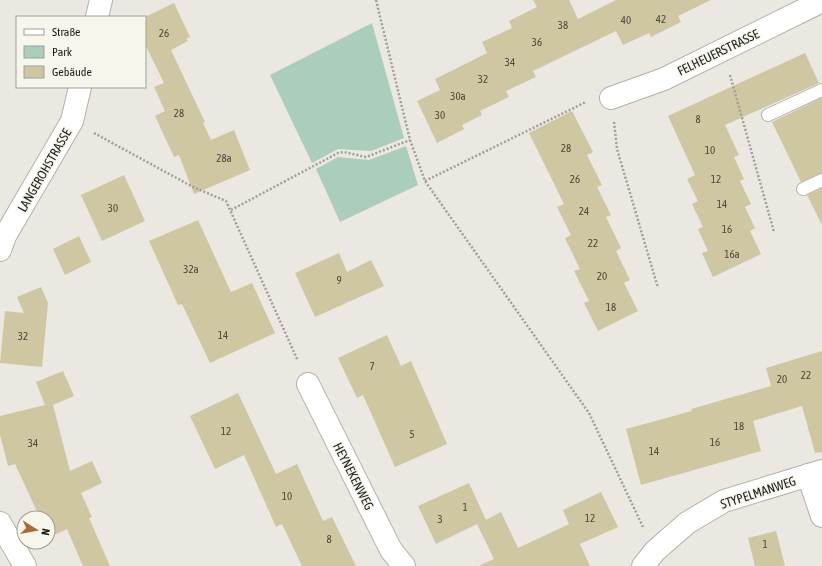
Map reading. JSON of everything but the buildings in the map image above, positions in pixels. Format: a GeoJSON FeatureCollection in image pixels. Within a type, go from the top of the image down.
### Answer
{"type":"FeatureCollection","features":[{"type":"Feature","properties":{"kind":"street"},"geometry":{"type":"LineString","coordinates":[[97,16],[101,0]]}},
{"type":"Feature","properties":{"kind":"street","name":"FELHEUERSTRASSE"},"geometry":{"type":"LineString","coordinates":[[611,98],[664,79],[822,0]]}},
{"type":"Feature","properties":{"kind":"street","name":"LANGEROHSTRASSE"},"geometry":{"type":"LineString","coordinates":[[0,250],[5,236],[72,121],[80,88]]}},
{"type":"Feature","properties":{"kind":"street","name":"HEYNEKENWEG"},"geometry":{"type":"LineString","coordinates":[[308,384],[391,550],[404,566]]}},
{"type":"Feature","properties":{"kind":"street"},"geometry":{"type":"LineString","coordinates":[[815,473],[822,516]]}},
{"type":"Feature","properties":{"kind":"street","name":"STYPELMANWEG"},"geometry":{"type":"LineString","coordinates":[[649,559],[687,523],[724,500],[815,473]]}},
{"type":"Feature","properties":{"kind":"street"},"geometry":{"type":"LineString","coordinates":[[0,523],[25,566]]}},
{"type":"Feature","properties":{"kind":"lane"},"geometry":{"type":"LineString","coordinates":[[768,115],[822,90]]}},
{"type":"Feature","properties":{"kind":"lane"},"geometry":{"type":"LineString","coordinates":[[803,189],[822,180]]}},
{"type":"Feature","properties":{"kind":"path"},"geometry":{"type":"LineString","coordinates":[[376,0],[410,140],[425,181],[590,414],[649,559]]}},
{"type":"Feature","properties":{"kind":"path"},"geometry":{"type":"LineString","coordinates":[[722,50],[774,232]]}},
{"type":"Feature","properties":{"kind":"path"},"geometry":{"type":"LineString","coordinates":[[425,181],[575,106],[591,100],[611,98],[617,149],[658,288]]}},
{"type":"Feature","properties":{"kind":"path"},"geometry":{"type":"LineString","coordinates":[[72,121],[193,187],[226,201],[308,384]]}},
{"type":"Feature","properties":{"kind":"path"},"geometry":{"type":"LineString","coordinates":[[231,210],[338,153],[344,152],[366,156],[410,140]]}},
{"type":"Feature","properties":{"kind":"green space"},"geometry":{"type":"Polygon","coordinates":[[[372,23],[404,138],[371,151],[338,149],[312,163],[270,75],[372,23]]]}},
{"type":"Feature","properties":{"kind":"green space"},"geometry":{"type":"Polygon","coordinates":[[[406,146],[418,185],[340,222],[316,169],[338,157],[369,160],[406,146]]]}}]}
